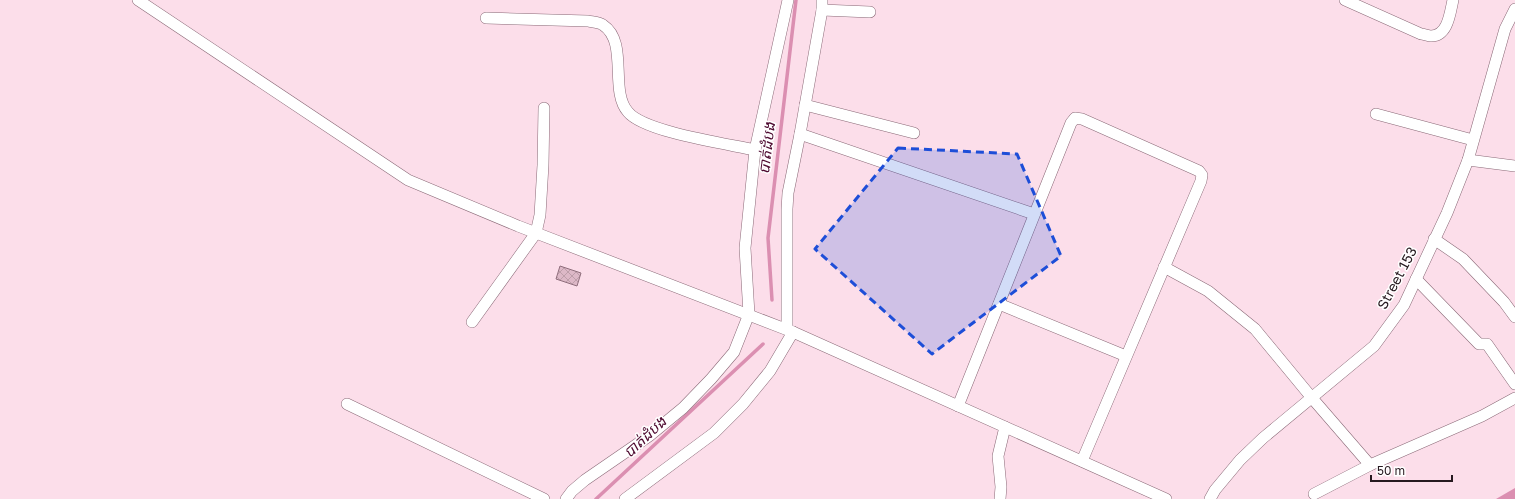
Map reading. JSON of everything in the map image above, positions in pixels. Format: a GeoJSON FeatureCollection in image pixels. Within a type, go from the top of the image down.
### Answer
{"type":"FeatureCollection","features":[{"type":"Feature","properties":{"kind":"street"},"geometry":{"type":"LineString","coordinates":[[138,0],[408,180],[536,233],[790,330],[1166,499]]}},
{"type":"Feature","properties":{"kind":"street"},"geometry":{"type":"LineString","coordinates":[[566,499],[572,491],[585,480],[649,436],[683,408],[734,352],[749,314],[745,248],[755,150],[788,0]]}},
{"type":"Feature","properties":{"kind":"street"},"geometry":{"type":"LineString","coordinates":[[1345,0],[1421,34],[1431,36],[1440,34],[1445,28],[1453,0]]}},
{"type":"Feature","properties":{"kind":"street"},"geometry":{"type":"LineString","coordinates":[[625,499],[714,433],[743,404],[770,371],[790,330],[787,209],[788,193],[800,134],[822,5],[870,12]]}},
{"type":"Feature","properties":{"kind":"street","name":"Street 153"},"geometry":{"type":"LineString","coordinates":[[1210,499],[1215,490],[1240,460],[1263,438],[1374,346],[1404,305],[1447,213],[1468,160],[1473,140],[1510,31],[1515,9]]}},
{"type":"Feature","properties":{"kind":"street"},"geometry":{"type":"LineString","coordinates":[[486,18],[588,21],[602,24],[612,34],[618,62],[620,97],[627,112],[639,121],[678,134],[755,150]]}},
{"type":"Feature","properties":{"kind":"street"},"geometry":{"type":"LineString","coordinates":[[805,105],[914,133]]}},
{"type":"Feature","properties":{"kind":"street"},"geometry":{"type":"LineString","coordinates":[[472,322],[536,233],[540,215],[544,108]]}},
{"type":"Feature","properties":{"kind":"street"},"geometry":{"type":"LineString","coordinates":[[1376,114],[1473,140]]}},
{"type":"Feature","properties":{"kind":"street"},"geometry":{"type":"LineString","coordinates":[[958,406],[1071,123],[1075,118],[1082,119],[1199,171],[1202,175],[1201,181],[1082,461]]}},
{"type":"Feature","properties":{"kind":"street"},"geometry":{"type":"LineString","coordinates":[[800,134],[1034,214]]}},
{"type":"Feature","properties":{"kind":"street"},"geometry":{"type":"LineString","coordinates":[[1468,160],[1515,166]]}},
{"type":"Feature","properties":{"kind":"street"},"geometry":{"type":"LineString","coordinates":[[1434,239],[1463,259],[1504,302],[1515,317]]}},
{"type":"Feature","properties":{"kind":"street"},"geometry":{"type":"LineString","coordinates":[[1164,267],[1208,291],[1255,329],[1370,465]]}},
{"type":"Feature","properties":{"kind":"street"},"geometry":{"type":"LineString","coordinates":[[1416,279],[1479,344],[1487,344],[1515,384]]}},
{"type":"Feature","properties":{"kind":"street"},"geometry":{"type":"LineString","coordinates":[[999,304],[1126,356]]}},
{"type":"Feature","properties":{"kind":"street"},"geometry":{"type":"LineString","coordinates":[[1314,494],[1370,465],[1482,416],[1515,398]]}},
{"type":"Feature","properties":{"kind":"street"},"geometry":{"type":"LineString","coordinates":[[348,404],[544,499]]}},
{"type":"Feature","properties":{"kind":"street"},"geometry":{"type":"LineString","coordinates":[[1000,499],[1002,487],[998,456],[1005,427]]}},
{"type":"Feature","properties":{"kind":"highlighted area"},"geometry":{"type":"Polygon","coordinates":[[[898,148],[1017,154],[1061,256],[932,354],[815,249],[898,148]]]}},
{"type":"Feature","properties":{"kind":"shaded area"},"geometry":{"type":"Polygon","coordinates":[[[1515,488],[1515,499],[1496,499],[1515,488]]]}},
{"type":"Feature","properties":{"kind":"building"},"geometry":{"type":"Polygon","coordinates":[[[560,266],[581,273],[577,286],[556,279],[560,266]]]}},
{"type":"Feature","properties":{"kind":"waterway","name":"បាត់ដំបង"},"geometry":{"type":"LineString","coordinates":[[772,300],[768,238],[796,0]]}},
{"type":"Feature","properties":{"kind":"waterway","name":"បាត់ដំបង"},"geometry":{"type":"LineString","coordinates":[[596,499],[763,344]]}}]}
